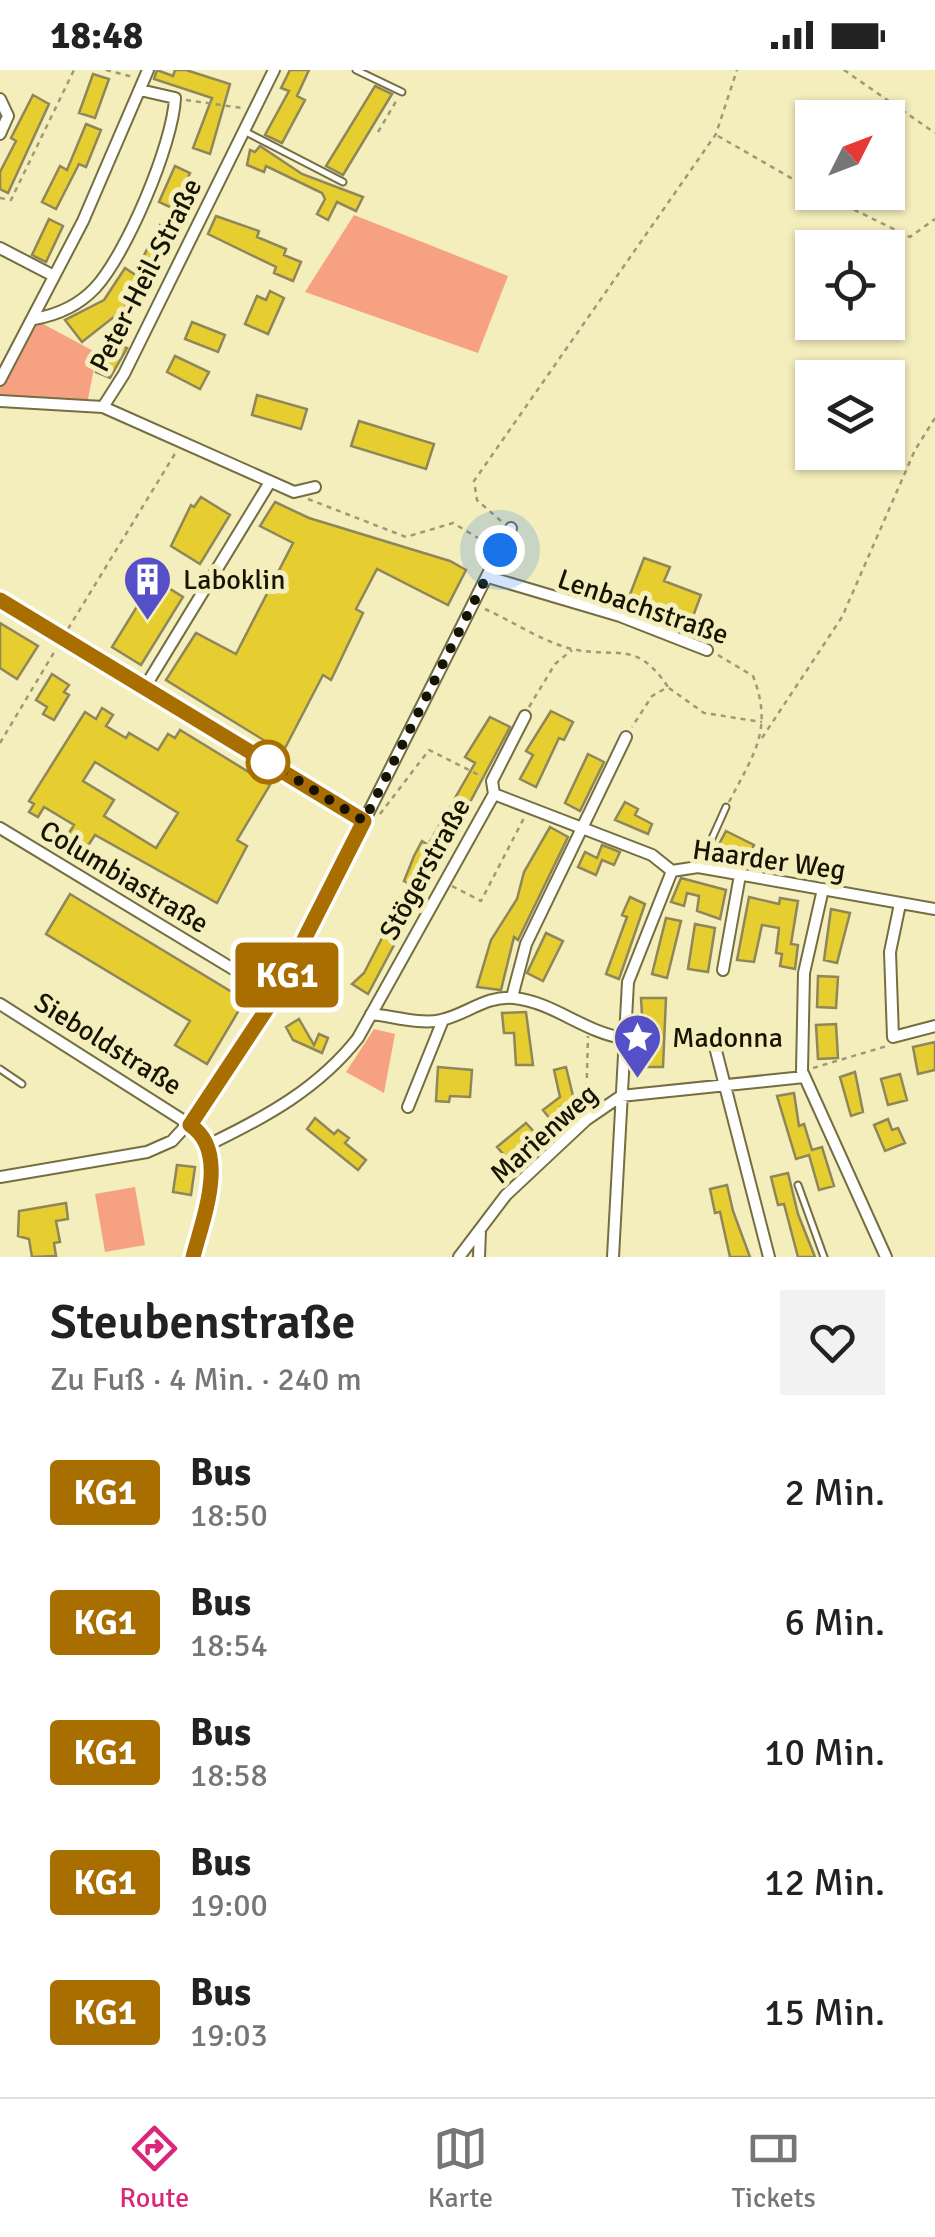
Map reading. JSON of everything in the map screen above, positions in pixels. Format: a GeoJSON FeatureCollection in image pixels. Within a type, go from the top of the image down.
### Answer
{"type":"FeatureCollection","features":[{"type":"Feature","properties":{"kind":"street","name":"Peter-Heil-Straße"},"geometry":{"type":"LineString","coordinates":[[0,401],[103,407],[124,374],[274,70]]}},
{"type":"Feature","properties":{"kind":"street"},"geometry":{"type":"LineString","coordinates":[[0,380],[83,221],[144,80],[175,98],[170,138],[114,264],[76,305],[34,319]]}},
{"type":"Feature","properties":{"kind":"street"},"geometry":{"type":"LineString","coordinates":[[0,99],[8,116],[0,134]]}},
{"type":"Feature","properties":{"kind":"street"},"geometry":{"type":"LineString","coordinates":[[0,248],[54,276]]}},
{"type":"Feature","properties":{"kind":"street"},"geometry":{"type":"LineString","coordinates":[[103,407],[294,492],[315,487]]}},
{"type":"Feature","properties":{"kind":"street"},"geometry":{"type":"LineString","coordinates":[[145,688],[270,482]]}},
{"type":"Feature","properties":{"kind":"street"},"geometry":{"type":"LineString","coordinates":[[0,1178],[147,1152],[172,1140],[190,1125],[290,970],[511,528]]}},
{"type":"Feature","properties":{"kind":"street","name":"Lenbachstraße"},"geometry":{"type":"LineString","coordinates":[[488,577],[620,616],[707,650]]}},
{"type":"Feature","properties":{"kind":"street"},"geometry":{"type":"LineString","coordinates":[[0,600],[367,816]]}},
{"type":"Feature","properties":{"kind":"street","name":"Stögerstraße"},"geometry":{"type":"LineString","coordinates":[[210,1144],[321,1079],[358,1038],[494,794],[492,782],[525,716]]}},
{"type":"Feature","properties":{"kind":"street"},"geometry":{"type":"LineString","coordinates":[[512,997],[526,944],[626,737]]}},
{"type":"Feature","properties":{"kind":"street","name":"Haarder Weg"},"geometry":{"type":"LineString","coordinates":[[494,794],[652,855],[672,871],[698,868],[935,909]]}},
{"type":"Feature","properties":{"kind":"street","name":"Columbiastraße"},"geometry":{"type":"LineString","coordinates":[[0,828],[276,995]]}},
{"type":"Feature","properties":{"kind":"street"},"geometry":{"type":"LineString","coordinates":[[613,1257],[628,982],[672,871]]}},
{"type":"Feature","properties":{"kind":"street"},"geometry":{"type":"LineString","coordinates":[[722,970],[740,875]]}},
{"type":"Feature","properties":{"kind":"street"},"geometry":{"type":"LineString","coordinates":[[822,889],[804,972],[803,1074],[886,1257]]}},
{"type":"Feature","properties":{"kind":"street"},"geometry":{"type":"LineString","coordinates":[[900,904],[890,952],[893,1037],[935,1026]]}},
{"type":"Feature","properties":{"kind":"street"},"geometry":{"type":"LineString","coordinates":[[372,1014],[443,1020],[471,1006],[512,997],[536,1003],[588,1030],[623,1038]]}},
{"type":"Feature","properties":{"kind":"street","name":"Sieboldstraße"},"geometry":{"type":"LineString","coordinates":[[0,1004],[190,1125]]}},
{"type":"Feature","properties":{"kind":"street"},"geometry":{"type":"LineString","coordinates":[[408,1107],[443,1020]]}},
{"type":"Feature","properties":{"kind":"street"},"geometry":{"type":"LineString","coordinates":[[714,1043],[722,1087],[769,1257]]}},
{"type":"Feature","properties":{"kind":"street","name":"Marienweg"},"geometry":{"type":"LineString","coordinates":[[459,1257],[506,1195],[586,1120],[621,1096],[722,1087],[803,1074]]}},
{"type":"Feature","properties":{"kind":"street"},"geometry":{"type":"LineString","coordinates":[[190,1125],[210,1144],[210,1171],[193,1257]]}},
{"type":"Feature","properties":{"kind":"street"},"geometry":{"type":"LineString","coordinates":[[479,1257],[480,1230]]}},
{"type":"Feature","properties":{"kind":"lane"},"geometry":{"type":"LineString","coordinates":[[356,70],[402,92]]}},
{"type":"Feature","properties":{"kind":"lane"},"geometry":{"type":"LineString","coordinates":[[243,131],[343,182]]}},
{"type":"Feature","properties":{"kind":"lane"},"geometry":{"type":"LineString","coordinates":[[698,868],[726,807]]}},
{"type":"Feature","properties":{"kind":"lane"},"geometry":{"type":"LineString","coordinates":[[0,1069],[22,1084]]}},
{"type":"Feature","properties":{"kind":"lane"},"geometry":{"type":"LineString","coordinates":[[798,1185],[824,1257]]}},
{"type":"Feature","properties":{"kind":"path"},"geometry":{"type":"LineString","coordinates":[[0,198],[12,200],[74,70]]}},
{"type":"Feature","properties":{"kind":"path"},"geometry":{"type":"LineString","coordinates":[[106,70],[144,80]]}},
{"type":"Feature","properties":{"kind":"path"},"geometry":{"type":"LineString","coordinates":[[511,528],[477,500],[474,481],[716,134],[737,70]]}},
{"type":"Feature","properties":{"kind":"path"},"geometry":{"type":"LineString","coordinates":[[844,70],[935,132]]}},
{"type":"Feature","properties":{"kind":"path"},"geometry":{"type":"LineString","coordinates":[[378,132],[402,92]]}},
{"type":"Feature","properties":{"kind":"path"},"geometry":{"type":"LineString","coordinates":[[175,98],[254,110]]}},
{"type":"Feature","properties":{"kind":"path"},"geometry":{"type":"LineString","coordinates":[[716,134],[795,180]]}},
{"type":"Feature","properties":{"kind":"path"},"geometry":{"type":"LineString","coordinates":[[855,210],[910,237],[935,219]]}},
{"type":"Feature","properties":{"kind":"path"},"geometry":{"type":"LineString","coordinates":[[762,738],[842,617],[915,450],[935,418]]}},
{"type":"Feature","properties":{"kind":"path"},"geometry":{"type":"LineString","coordinates":[[0,742],[182,442]]}},
{"type":"Feature","properties":{"kind":"path"},"geometry":{"type":"LineString","coordinates":[[294,492],[406,537],[453,523],[500,550]]}},
{"type":"Feature","properties":{"kind":"path"},"geometry":{"type":"LineString","coordinates":[[474,604],[573,649],[628,652],[645,660],[668,688],[704,713],[763,722]]}},
{"type":"Feature","properties":{"kind":"path"},"geometry":{"type":"LineString","coordinates":[[525,716],[555,664],[573,649]]}},
{"type":"Feature","properties":{"kind":"path","name":"Lenbachstraße"},"geometry":{"type":"LineString","coordinates":[[707,650],[754,676],[763,722],[762,738],[726,807]]}},
{"type":"Feature","properties":{"kind":"path"},"geometry":{"type":"LineString","coordinates":[[626,737],[652,696],[668,688]]}},
{"type":"Feature","properties":{"kind":"path"},"geometry":{"type":"LineString","coordinates":[[367,816],[382,812],[429,750],[492,782]]}},
{"type":"Feature","properties":{"kind":"path"},"geometry":{"type":"LineString","coordinates":[[443,882],[481,901],[530,806]]}},
{"type":"Feature","properties":{"kind":"path"},"geometry":{"type":"LineString","coordinates":[[508,826],[517,831]]}},
{"type":"Feature","properties":{"kind":"path"},"geometry":{"type":"LineString","coordinates":[[193,936],[204,917]]}},
{"type":"Feature","properties":{"kind":"path"},"geometry":{"type":"LineString","coordinates":[[261,952],[290,970]]}},
{"type":"Feature","properties":{"kind":"path"},"geometry":{"type":"LineString","coordinates":[[586,1120],[588,1030]]}},
{"type":"Feature","properties":{"kind":"path"},"geometry":{"type":"LineString","coordinates":[[803,1074],[888,1046],[893,1037]]}},
{"type":"Feature","properties":{"kind":"shaded area"},"geometry":{"type":"Polygon","coordinates":[[[354,215],[508,276],[478,353],[305,292],[354,215]]]}},
{"type":"Feature","properties":{"kind":"shaded area"},"geometry":{"type":"Polygon","coordinates":[[[34,319],[97,353],[87,404],[0,401],[0,380],[34,319]]]}},
{"type":"Feature","properties":{"kind":"shaded area"},"geometry":{"type":"Polygon","coordinates":[[[374,1029],[395,1034],[384,1093],[346,1072],[374,1029]]]}},
{"type":"Feature","properties":{"kind":"shaded area"},"geometry":{"type":"Polygon","coordinates":[[[135,1187],[145,1245],[105,1252],[95,1194],[135,1187]]]}},
{"type":"Feature","properties":{"kind":"building"},"geometry":{"type":"Polygon","coordinates":[[[157,70],[173,76],[175,70],[186,70],[230,84],[210,154],[193,148],[212,98],[154,79],[157,70]]]}},
{"type":"Feature","properties":{"kind":"building"},"geometry":{"type":"Polygon","coordinates":[[[290,70],[309,70],[297,96],[305,100],[282,143],[265,135],[289,91],[281,88],[290,70]]]}},
{"type":"Feature","properties":{"kind":"building"},"geometry":{"type":"Polygon","coordinates":[[[93,74],[109,79],[95,118],[79,113],[93,74]]]}},
{"type":"Feature","properties":{"kind":"building"},"geometry":{"type":"Polygon","coordinates":[[[375,86],[392,94],[343,175],[326,166],[375,86]]]}},
{"type":"Feature","properties":{"kind":"building"},"geometry":{"type":"Polygon","coordinates":[[[33,95],[49,104],[8,193],[0,189],[0,172],[16,141],[11,138],[33,95]]]}},
{"type":"Feature","properties":{"kind":"building"},"geometry":{"type":"Polygon","coordinates":[[[86,124],[101,130],[86,167],[79,164],[56,209],[42,202],[60,166],[67,170],[86,124]]]}},
{"type":"Feature","properties":{"kind":"building"},"geometry":{"type":"Polygon","coordinates":[[[260,146],[302,174],[363,197],[356,211],[337,202],[328,220],[317,214],[325,199],[322,193],[266,166],[264,172],[247,165],[250,150],[255,152],[260,146]]]}},
{"type":"Feature","properties":{"kind":"building"},"geometry":{"type":"Polygon","coordinates":[[[175,166],[190,173],[174,209],[159,202],[175,166]]]}},
{"type":"Feature","properties":{"kind":"building"},"geometry":{"type":"Polygon","coordinates":[[[216,216],[259,231],[257,237],[286,249],[284,255],[301,262],[293,281],[274,273],[276,267],[208,234],[216,216]]]}},
{"type":"Feature","properties":{"kind":"building"},"geometry":{"type":"Polygon","coordinates":[[[49,219],[63,226],[46,262],[32,255],[49,219]]]}},
{"type":"Feature","properties":{"kind":"building"},"geometry":{"type":"Polygon","coordinates":[[[160,225],[174,233],[155,269],[151,267],[124,309],[82,342],[65,320],[104,300],[125,268],[134,274],[160,225]]]}},
{"type":"Feature","properties":{"kind":"building"},"geometry":{"type":"Polygon","coordinates":[[[270,291],[284,298],[268,334],[245,324],[257,296],[266,300],[270,291]]]}},
{"type":"Feature","properties":{"kind":"building"},"geometry":{"type":"Polygon","coordinates":[[[192,322],[225,335],[218,352],[185,339],[192,322]]]}},
{"type":"Feature","properties":{"kind":"building"},"geometry":{"type":"Polygon","coordinates":[[[108,340],[127,348],[110,378],[96,372],[108,340]]]}},
{"type":"Feature","properties":{"kind":"building"},"geometry":{"type":"Polygon","coordinates":[[[175,356],[209,372],[200,389],[167,372],[175,356]]]}},
{"type":"Feature","properties":{"kind":"building"},"geometry":{"type":"Polygon","coordinates":[[[257,395],[307,409],[301,429],[252,415],[257,395]]]}},
{"type":"Feature","properties":{"kind":"building"},"geometry":{"type":"Polygon","coordinates":[[[359,421],[434,444],[426,469],[351,446],[359,421]]]}},
{"type":"Feature","properties":{"kind":"building"},"geometry":{"type":"Polygon","coordinates":[[[201,497],[230,515],[200,564],[171,546],[191,505],[194,507],[201,497]]]}},
{"type":"Feature","properties":{"kind":"building"},"geometry":{"type":"Polygon","coordinates":[[[275,502],[309,518],[450,561],[466,570],[448,605],[377,569],[356,609],[363,613],[331,680],[323,675],[283,752],[166,680],[196,633],[236,654],[293,543],[260,526],[275,502]]]}},
{"type":"Feature","properties":{"kind":"building"},"geometry":{"type":"Polygon","coordinates":[[[644,558],[670,567],[664,581],[701,595],[692,619],[629,597],[644,558]]]}},
{"type":"Feature","properties":{"kind":"building","name":"Laboklin"},"geometry":{"type":"Polygon","coordinates":[[[154,579],[183,597],[141,665],[112,647],[154,579]]]}},
{"type":"Feature","properties":{"kind":"building"},"geometry":{"type":"Polygon","coordinates":[[[0,623],[38,646],[17,679],[0,668],[0,623]]]}},
{"type":"Feature","properties":{"kind":"building"},"geometry":{"type":"Polygon","coordinates":[[[52,674],[69,685],[64,692],[69,695],[54,720],[43,714],[47,707],[36,700],[52,674]]]}},
{"type":"Feature","properties":{"kind":"building"},"geometry":{"type":"Polygon","coordinates":[[[102,708],[113,715],[106,726],[126,738],[129,733],[158,750],[168,734],[175,738],[180,730],[270,785],[237,840],[247,846],[217,903],[95,835],[80,858],[61,846],[74,825],[44,807],[38,817],[29,812],[34,804],[29,801],[85,712],[96,719],[102,708]],[[95,762],[83,781],[114,800],[104,816],[156,848],[178,813],[95,762]]]}},
{"type":"Feature","properties":{"kind":"building"},"geometry":{"type":"Polygon","coordinates":[[[551,711],[573,722],[564,740],[559,738],[536,787],[520,779],[533,755],[526,751],[551,711]]]}},
{"type":"Feature","properties":{"kind":"building"},"geometry":{"type":"Polygon","coordinates":[[[490,717],[510,727],[368,994],[352,984],[364,973],[383,936],[378,933],[409,884],[404,881],[422,841],[428,845],[475,763],[465,757],[490,717]]]}},
{"type":"Feature","properties":{"kind":"building"},"geometry":{"type":"Polygon","coordinates":[[[588,754],[604,762],[580,811],[565,803],[588,754]]]}},
{"type":"Feature","properties":{"kind":"building"},"geometry":{"type":"Polygon","coordinates":[[[625,802],[638,809],[635,815],[652,824],[648,834],[615,820],[625,802]]]}},
{"type":"Feature","properties":{"kind":"building"},"geometry":{"type":"Polygon","coordinates":[[[550,827],[568,837],[518,940],[514,937],[501,990],[477,987],[491,940],[517,899],[524,872],[550,827]]]}},
{"type":"Feature","properties":{"kind":"building"},"geometry":{"type":"Polygon","coordinates":[[[726,831],[754,845],[745,862],[717,848],[726,831]]]}},
{"type":"Feature","properties":{"kind":"building"},"geometry":{"type":"Polygon","coordinates":[[[602,845],[620,852],[614,865],[602,860],[596,875],[578,867],[585,852],[597,858],[602,845]]]}},
{"type":"Feature","properties":{"kind":"building"},"geometry":{"type":"Polygon","coordinates":[[[681,878],[726,890],[720,919],[697,911],[699,896],[687,893],[684,906],[671,902],[681,878]]]}},
{"type":"Feature","properties":{"kind":"building"},"geometry":{"type":"Polygon","coordinates":[[[70,894],[245,1000],[207,1064],[175,1045],[190,1021],[46,934],[70,894]]]}},
{"type":"Feature","properties":{"kind":"building"},"geometry":{"type":"Polygon","coordinates":[[[630,897],[645,904],[619,979],[606,974],[627,917],[622,915],[630,897]]]}},
{"type":"Feature","properties":{"kind":"building"},"geometry":{"type":"Polygon","coordinates":[[[749,897],[779,904],[780,898],[798,901],[791,944],[798,945],[795,969],[780,966],[782,954],[776,953],[779,928],[762,925],[754,962],[737,960],[749,897]]]}},
{"type":"Feature","properties":{"kind":"building"},"geometry":{"type":"Polygon","coordinates":[[[831,909],[850,913],[837,963],[824,960],[831,909]]]}},
{"type":"Feature","properties":{"kind":"building"},"geometry":{"type":"Polygon","coordinates":[[[666,918],[681,921],[667,978],[652,974],[666,918]]]}},
{"type":"Feature","properties":{"kind":"building"},"geometry":{"type":"Polygon","coordinates":[[[695,924],[715,928],[708,972],[688,969],[695,924]]]}},
{"type":"Feature","properties":{"kind":"building"},"geometry":{"type":"Polygon","coordinates":[[[546,933],[563,941],[543,981],[527,973],[546,933]]]}},
{"type":"Feature","properties":{"kind":"building"},"geometry":{"type":"Polygon","coordinates":[[[818,976],[838,977],[836,1008],[817,1007],[818,976]]]}},
{"type":"Feature","properties":{"kind":"building"},"geometry":{"type":"Polygon","coordinates":[[[641,998],[666,998],[663,1067],[645,1067],[641,998]]]}},
{"type":"Feature","properties":{"kind":"building"},"geometry":{"type":"Polygon","coordinates":[[[526,1012],[533,1065],[516,1065],[514,1033],[504,1033],[502,1013],[526,1012]]]}},
{"type":"Feature","properties":{"kind":"building"},"geometry":{"type":"Polygon","coordinates":[[[299,1019],[314,1045],[319,1034],[328,1038],[322,1053],[293,1040],[286,1027],[299,1019]]]}},
{"type":"Feature","properties":{"kind":"building"},"geometry":{"type":"Polygon","coordinates":[[[836,1024],[838,1058],[818,1059],[816,1025],[836,1024]]]}},
{"type":"Feature","properties":{"kind":"building"},"geometry":{"type":"Polygon","coordinates":[[[935,1042],[935,1070],[918,1074],[913,1047],[935,1042]]]}},
{"type":"Feature","properties":{"kind":"building"},"geometry":{"type":"Polygon","coordinates":[[[438,1067],[472,1070],[470,1097],[450,1096],[449,1102],[436,1101],[438,1067]]]}},
{"type":"Feature","properties":{"kind":"building"},"geometry":{"type":"Polygon","coordinates":[[[566,1067],[575,1104],[561,1107],[570,1118],[557,1128],[543,1110],[560,1097],[554,1070],[566,1067]]]}},
{"type":"Feature","properties":{"kind":"building"},"geometry":{"type":"Polygon","coordinates":[[[855,1072],[863,1112],[851,1116],[840,1077],[855,1072]]]}},
{"type":"Feature","properties":{"kind":"building"},"geometry":{"type":"Polygon","coordinates":[[[900,1074],[907,1100],[888,1105],[881,1079],[900,1074]]]}},
{"type":"Feature","properties":{"kind":"building"},"geometry":{"type":"Polygon","coordinates":[[[794,1093],[799,1126],[804,1124],[812,1150],[822,1147],[834,1186],[819,1190],[809,1155],[796,1159],[777,1096],[794,1093]]]}},
{"type":"Feature","properties":{"kind":"building"},"geometry":{"type":"Polygon","coordinates":[[[315,1118],[334,1134],[338,1130],[349,1138],[345,1143],[366,1160],[358,1170],[307,1129],[315,1118]]]}},
{"type":"Feature","properties":{"kind":"building"},"geometry":{"type":"Polygon","coordinates":[[[888,1119],[892,1130],[898,1128],[905,1143],[885,1151],[874,1125],[888,1119]]]}},
{"type":"Feature","properties":{"kind":"building"},"geometry":{"type":"Polygon","coordinates":[[[526,1123],[541,1139],[510,1162],[497,1147],[526,1123]]]}},
{"type":"Feature","properties":{"kind":"building"},"geometry":{"type":"Polygon","coordinates":[[[177,1165],[195,1167],[191,1195],[173,1192],[177,1165]]]}},
{"type":"Feature","properties":{"kind":"building"},"geometry":{"type":"Polygon","coordinates":[[[788,1173],[798,1214],[815,1257],[798,1257],[784,1204],[778,1205],[771,1177],[788,1173]]]}},
{"type":"Feature","properties":{"kind":"building"},"geometry":{"type":"Polygon","coordinates":[[[727,1185],[750,1257],[730,1257],[720,1212],[715,1213],[710,1189],[727,1185]]]}},
{"type":"Feature","properties":{"kind":"building"},"geometry":{"type":"Polygon","coordinates":[[[66,1203],[68,1219],[56,1221],[60,1242],[54,1243],[56,1256],[32,1257],[29,1239],[18,1236],[19,1211],[66,1203]]]}},
{"type":"Feature","properties":{"kind":"bus line","name":"KG1"},"geometry":{"type":"LineString","coordinates":[[0,600],[364,821],[276,995],[190,1125],[202,1133],[211,1151],[193,1257]]}},
{"type":"Feature","properties":{"kind":"place","name":"Laboklin"},"geometry":{"type":"Point","coordinates":[148,622]}},
{"type":"Feature","properties":{"kind":"place","name":"Madonna"},"geometry":{"type":"Point","coordinates":[637,1080]}},
{"type":"Feature","properties":{"kind":"route"},"geometry":{"type":"LineString","coordinates":[[268,762],[364,821],[500,550]]}}]}
